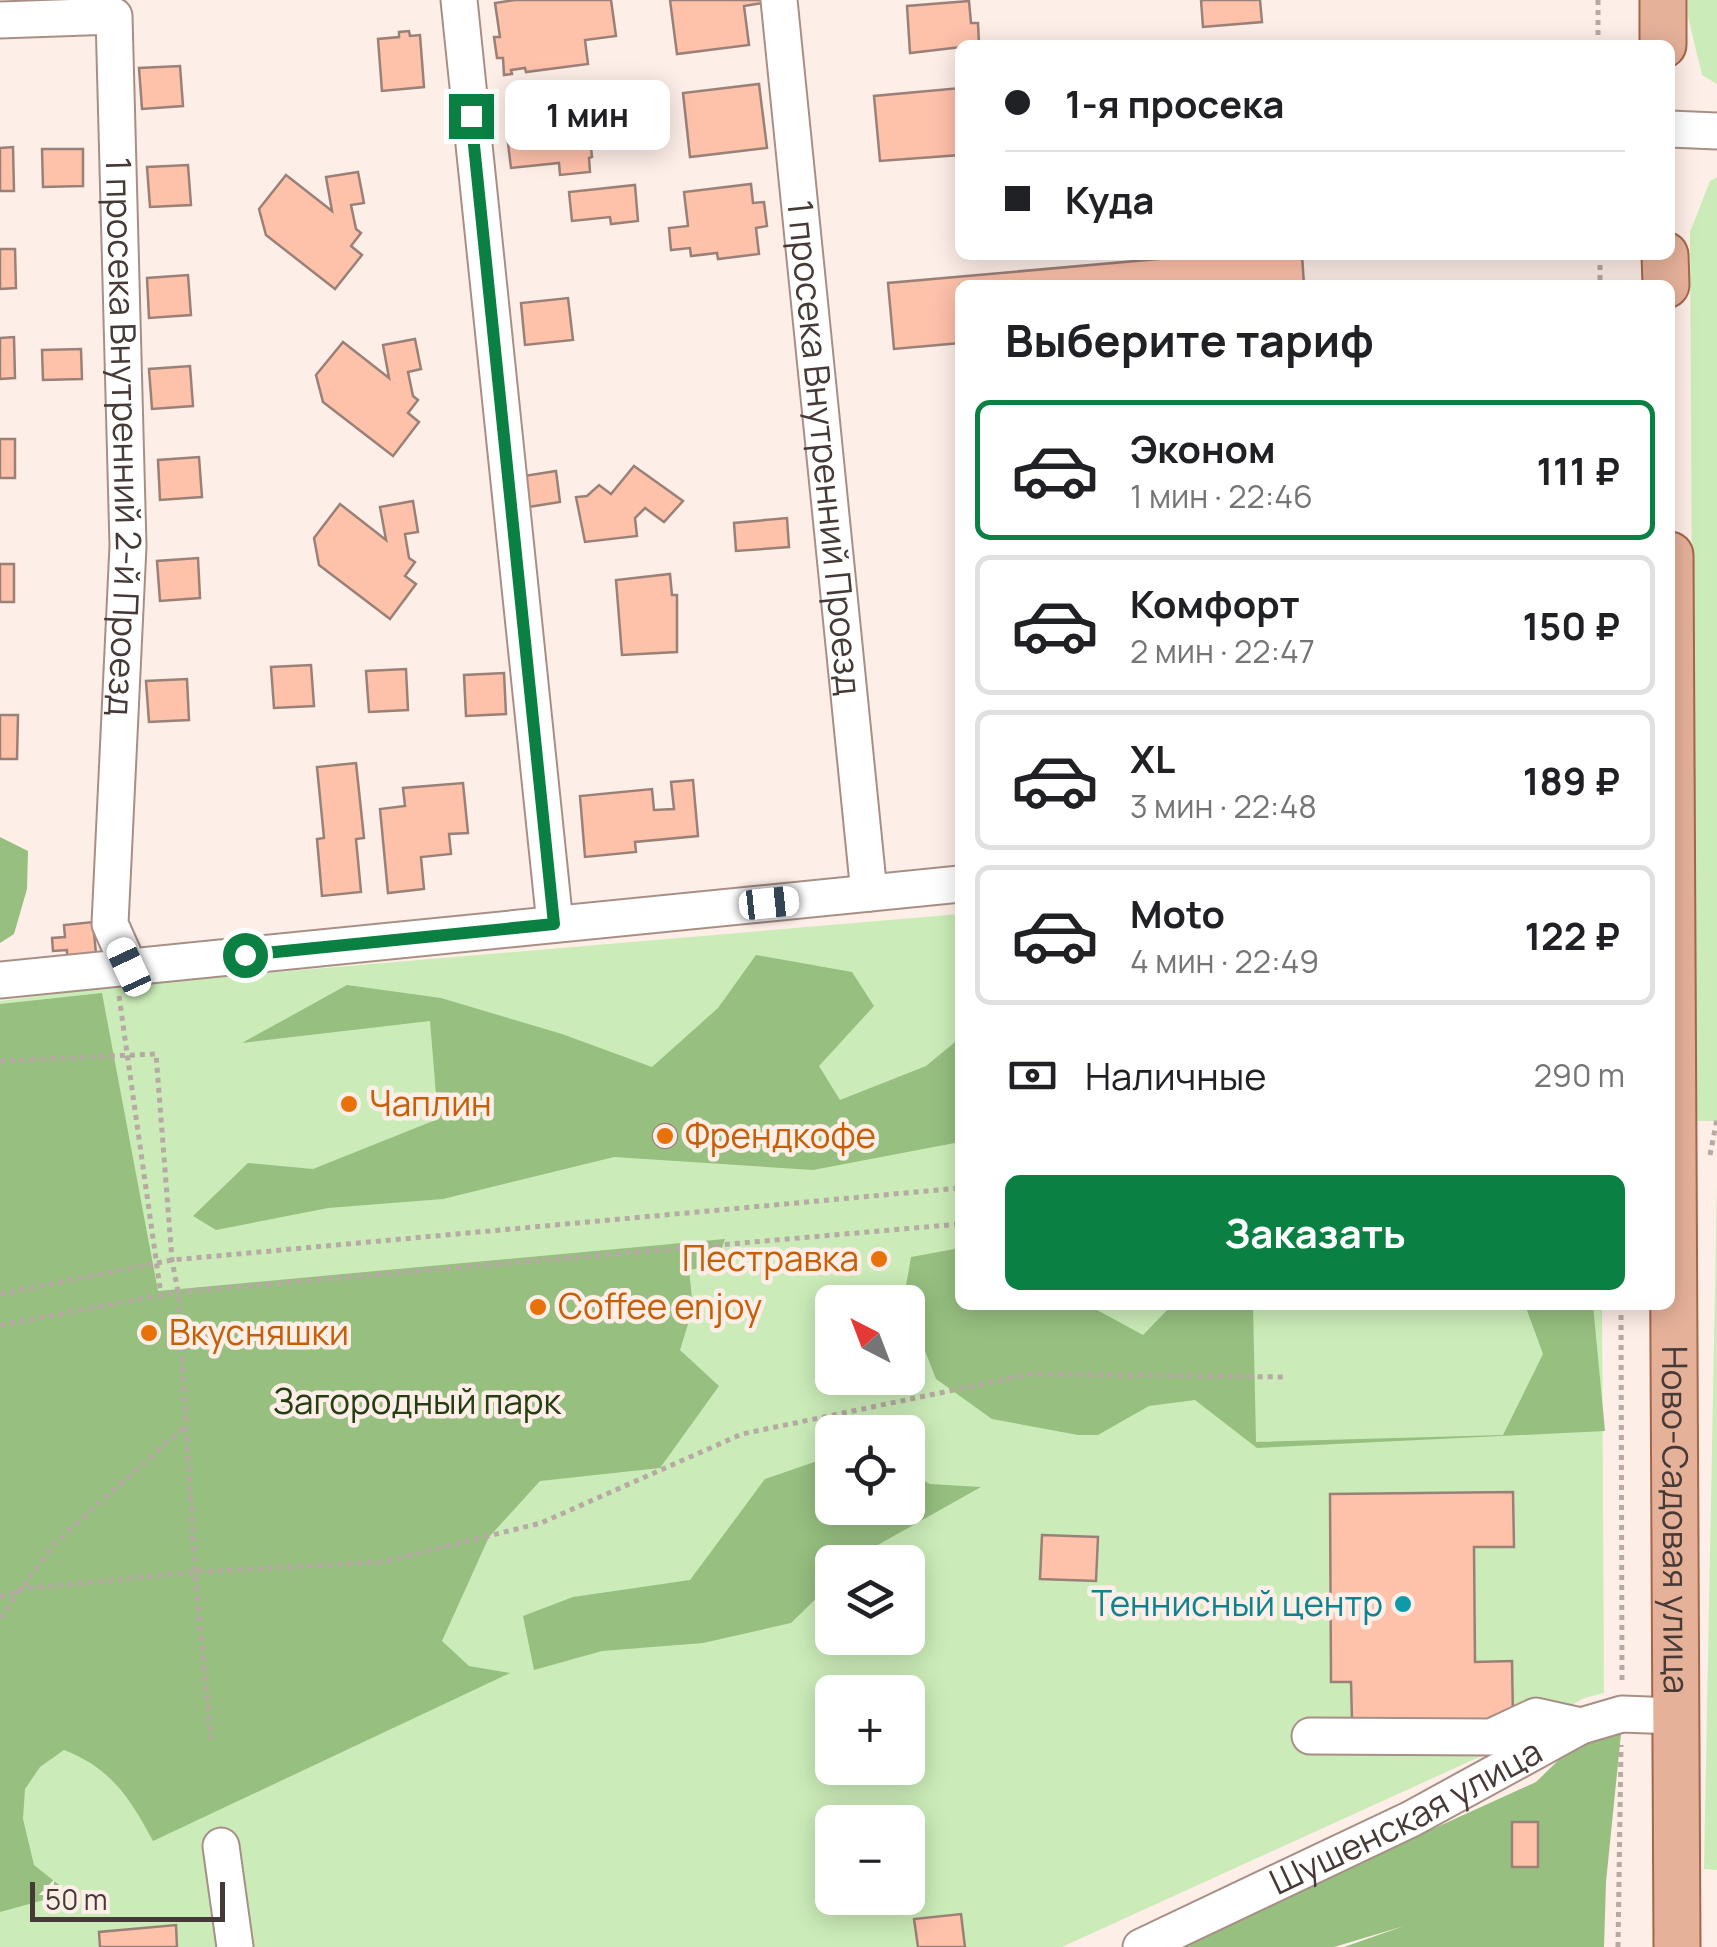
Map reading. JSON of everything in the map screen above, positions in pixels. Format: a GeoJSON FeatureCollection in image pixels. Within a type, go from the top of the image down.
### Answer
{"type":"FeatureCollection","features":[{"type":"Feature","properties":{"kind":"main road"},"geometry":{"type":"LineString","coordinates":[[1663,0],[1663,40]]}},
{"type":"Feature","properties":{"kind":"main road","name":"Ново-Садовая улица"},"geometry":{"type":"LineString","coordinates":[[1673,1310],[1677,1947]]}},
{"type":"Feature","properties":{"kind":"street"},"geometry":{"type":"LineString","coordinates":[[459,0],[554,924]]}},
{"type":"Feature","properties":{"kind":"street","name":"1 просека Внутренний Проезд"},"geometry":{"type":"LineString","coordinates":[[779,0],[869,894]]}},
{"type":"Feature","properties":{"kind":"street","name":"1 просека Внутренний 2-й Проезд"},"geometry":{"type":"LineString","coordinates":[[0,20],[114,16],[128,546],[110,924],[121,968]]}},
{"type":"Feature","properties":{"kind":"street"},"geometry":{"type":"LineString","coordinates":[[1675,129],[1717,132]]}},
{"type":"Feature","properties":{"kind":"street"},"geometry":{"type":"LineString","coordinates":[[0,980],[955,885]]}},
{"type":"Feature","properties":{"kind":"street","name":"Шушенская улица"},"geometry":{"type":"LineString","coordinates":[[1145,1946],[1411,1819],[1581,1726],[1622,1714],[1674,1716]]}},
{"type":"Feature","properties":{"kind":"street"},"geometry":{"type":"LineString","coordinates":[[1310,1736],[1491,1736],[1536,1716],[1581,1726]]}},
{"type":"Feature","properties":{"kind":"street"},"geometry":{"type":"LineString","coordinates":[[221,1846],[235,1947]]}},
{"type":"Feature","properties":{"kind":"path"},"geometry":{"type":"LineString","coordinates":[[1598,0],[1598,40]]}},
{"type":"Feature","properties":{"kind":"path"},"geometry":{"type":"LineString","coordinates":[[121,968],[128,1056],[161,1295]]}},
{"type":"Feature","properties":{"kind":"path"},"geometry":{"type":"LineString","coordinates":[[0,1060],[156,1054],[211,1739]]}},
{"type":"Feature","properties":{"kind":"path"},"geometry":{"type":"LineString","coordinates":[[1707,1169],[1717,1118]]}},
{"type":"Feature","properties":{"kind":"path"},"geometry":{"type":"LineString","coordinates":[[0,1294],[172,1260],[955,1188]]}},
{"type":"Feature","properties":{"kind":"path"},"geometry":{"type":"LineString","coordinates":[[0,1325],[178,1292],[955,1224]]}},
{"type":"Feature","properties":{"kind":"path"},"geometry":{"type":"LineString","coordinates":[[1618,1947],[1621,1310]]}},
{"type":"Feature","properties":{"kind":"path"},"geometry":{"type":"LineString","coordinates":[[0,1596],[21,1589],[196,1572],[383,1562],[541,1523],[742,1434],[1031,1374],[1286,1377]]}},
{"type":"Feature","properties":{"kind":"path"},"geometry":{"type":"LineString","coordinates":[[0,1618],[53,1545],[185,1426]]}},
{"type":"Feature","properties":{"kind":"green space"},"geometry":{"type":"Polygon","coordinates":[[[1688,0],[1717,0],[1717,84],[1702,75],[1688,17],[1688,0]]]}},
{"type":"Feature","properties":{"kind":"green space"},"geometry":{"type":"Polygon","coordinates":[[[1717,177],[1717,1121],[1695,1121],[1690,232],[1710,181],[1717,177]]]}},
{"type":"Feature","properties":{"kind":"green space"},"geometry":{"type":"Polygon","coordinates":[[[0,837],[28,851],[27,889],[14,934],[0,943],[0,837]]]}},
{"type":"Feature","properties":{"kind":"green space","name":"Загородный парк"},"geometry":{"type":"Polygon","coordinates":[[[955,914],[955,1310],[1602,1310],[1604,1693],[1584,1698],[1488,1753],[1062,1947],[0,1947],[0,1001],[114,986],[955,914]]]}},
{"type":"Feature","properties":{"kind":"green space"},"geometry":{"type":"Polygon","coordinates":[[[756,955],[852,972],[874,1006],[819,1066],[840,1100],[926,1066],[955,1042],[955,1143],[813,1170],[614,1157],[443,1199],[328,1208],[216,1230],[193,1216],[248,1163],[313,1169],[438,1119],[430,1021],[242,1043],[347,985],[441,998],[562,1034],[652,1067],[718,1008],[756,955]]]}},
{"type":"Feature","properties":{"kind":"green space"},"geometry":{"type":"Polygon","coordinates":[[[102,993],[158,1291],[725,1239],[716,1265],[689,1270],[693,1308],[680,1350],[719,1386],[660,1468],[540,1481],[489,1537],[442,1641],[469,1666],[510,1673],[153,1841],[118,1786],[94,1766],[64,1750],[40,1767],[25,1789],[23,1819],[34,1865],[69,1893],[0,1912],[0,1004],[102,993]]]}},
{"type":"Feature","properties":{"kind":"green space"},"geometry":{"type":"Polygon","coordinates":[[[1717,1184],[1717,1870],[1704,1869],[1717,1184]]]}},
{"type":"Feature","properties":{"kind":"green space"},"geometry":{"type":"Polygon","coordinates":[[[955,1249],[955,1310],[1097,1310],[1143,1335],[1167,1310],[1253,1310],[1256,1442],[1503,1435],[1543,1354],[1527,1310],[1593,1310],[1605,1431],[1257,1448],[1195,1400],[1149,1406],[1098,1435],[992,1419],[936,1379],[925,1351],[925,1285],[906,1285],[911,1257],[955,1249]]]}},
{"type":"Feature","properties":{"kind":"green space"},"geometry":{"type":"Polygon","coordinates":[[[815,1462],[815,1525],[913,1525],[878,1545],[815,1545],[815,1600],[791,1623],[703,1643],[602,1651],[534,1670],[523,1616],[573,1597],[690,1580],[765,1479],[815,1462]]]}},
{"type":"Feature","properties":{"kind":"green space"},"geometry":{"type":"Polygon","coordinates":[[[925,1481],[981,1487],[925,1518],[925,1481]]]}},
{"type":"Feature","properties":{"kind":"green space"},"geometry":{"type":"Polygon","coordinates":[[[1621,1734],[1606,1882],[1604,1947],[1344,1947],[1404,1926],[1334,1947],[1173,1947],[1536,1782],[1572,1747],[1621,1734]]]}},
{"type":"Feature","properties":{"kind":"building"},"geometry":{"type":"Polygon","coordinates":[[[611,0],[616,36],[585,40],[588,64],[526,72],[525,68],[504,75],[503,58],[497,58],[494,37],[500,37],[495,3],[611,0]]]}},
{"type":"Feature","properties":{"kind":"building"},"geometry":{"type":"Polygon","coordinates":[[[670,0],[763,3],[744,6],[749,45],[677,54],[670,0]]]}},
{"type":"Feature","properties":{"kind":"building"},"geometry":{"type":"Polygon","coordinates":[[[1201,0],[1260,0],[1262,22],[1203,27],[1201,0]]]}},
{"type":"Feature","properties":{"kind":"building"},"geometry":{"type":"Polygon","coordinates":[[[969,1],[971,23],[978,23],[979,40],[955,40],[955,48],[910,53],[907,6],[969,1]]]}},
{"type":"Feature","properties":{"kind":"building"},"geometry":{"type":"Polygon","coordinates":[[[409,31],[410,36],[420,35],[424,87],[382,91],[378,39],[399,37],[399,32],[409,31]]]}},
{"type":"Feature","properties":{"kind":"building"},"geometry":{"type":"Polygon","coordinates":[[[180,66],[183,106],[142,109],[139,68],[180,66]]]}},
{"type":"Feature","properties":{"kind":"building"},"geometry":{"type":"Polygon","coordinates":[[[759,84],[767,148],[690,157],[683,93],[759,84]]]}},
{"type":"Feature","properties":{"kind":"building"},"geometry":{"type":"Polygon","coordinates":[[[955,88],[955,155],[880,161],[874,96],[955,88]]]}},
{"type":"Feature","properties":{"kind":"building"},"geometry":{"type":"Polygon","coordinates":[[[586,100],[590,172],[560,175],[559,163],[511,168],[507,135],[520,134],[517,108],[586,100]]]}},
{"type":"Feature","properties":{"kind":"building"},"geometry":{"type":"Polygon","coordinates":[[[13,147],[14,191],[0,191],[0,148],[13,147]]]}},
{"type":"Feature","properties":{"kind":"building"},"geometry":{"type":"Polygon","coordinates":[[[42,149],[83,149],[83,186],[43,187],[42,149]]]}},
{"type":"Feature","properties":{"kind":"building"},"geometry":{"type":"Polygon","coordinates":[[[188,165],[191,205],[150,207],[147,167],[188,165]]]}},
{"type":"Feature","properties":{"kind":"building"},"geometry":{"type":"Polygon","coordinates":[[[358,172],[364,203],[351,205],[356,229],[361,233],[351,246],[362,255],[335,289],[266,235],[259,209],[286,175],[332,211],[326,177],[358,172]]]}},
{"type":"Feature","properties":{"kind":"building"},"geometry":{"type":"Polygon","coordinates":[[[751,184],[753,203],[764,202],[767,226],[756,228],[759,254],[718,259],[717,253],[691,256],[690,248],[671,250],[669,228],[688,226],[684,192],[751,184]]]}},
{"type":"Feature","properties":{"kind":"building"},"geometry":{"type":"Polygon","coordinates":[[[635,185],[638,221],[611,224],[610,217],[572,221],[569,192],[635,185]]]}},
{"type":"Feature","properties":{"kind":"building"},"geometry":{"type":"Polygon","coordinates":[[[0,249],[15,249],[16,288],[0,289],[0,249]]]}},
{"type":"Feature","properties":{"kind":"building"},"geometry":{"type":"Polygon","coordinates":[[[1147,260],[1302,260],[1304,280],[955,280],[955,343],[894,349],[888,283],[1147,260]]]}},
{"type":"Feature","properties":{"kind":"building"},"geometry":{"type":"Polygon","coordinates":[[[188,275],[191,315],[149,318],[147,278],[188,275]]]}},
{"type":"Feature","properties":{"kind":"building"},"geometry":{"type":"Polygon","coordinates":[[[568,298],[573,340],[525,345],[521,303],[568,298]]]}},
{"type":"Feature","properties":{"kind":"building"},"geometry":{"type":"Polygon","coordinates":[[[14,337],[15,378],[0,379],[0,338],[14,337]]]}},
{"type":"Feature","properties":{"kind":"building"},"geometry":{"type":"Polygon","coordinates":[[[415,339],[421,369],[408,372],[413,396],[418,400],[408,413],[419,422],[393,456],[323,402],[316,375],[343,342],[389,378],[383,345],[415,339]]]}},
{"type":"Feature","properties":{"kind":"building"},"geometry":{"type":"Polygon","coordinates":[[[81,349],[82,379],[43,380],[42,350],[81,349]]]}},
{"type":"Feature","properties":{"kind":"building"},"geometry":{"type":"Polygon","coordinates":[[[190,366],[193,406],[152,409],[149,369],[190,366]]]}},
{"type":"Feature","properties":{"kind":"building"},"geometry":{"type":"Polygon","coordinates":[[[0,439],[15,439],[15,478],[0,478],[0,439]]]}},
{"type":"Feature","properties":{"kind":"building"},"geometry":{"type":"Polygon","coordinates":[[[199,457],[202,497],[160,500],[158,460],[199,457]]]}},
{"type":"Feature","properties":{"kind":"building"},"geometry":{"type":"Polygon","coordinates":[[[634,466],[683,501],[664,522],[645,508],[635,518],[637,536],[585,542],[576,497],[587,496],[599,485],[611,494],[634,466]]]}},
{"type":"Feature","properties":{"kind":"building"},"geometry":{"type":"Polygon","coordinates":[[[556,471],[560,502],[522,508],[518,477],[556,471]]]}},
{"type":"Feature","properties":{"kind":"building"},"geometry":{"type":"Polygon","coordinates":[[[413,501],[418,532],[405,534],[409,558],[415,562],[405,576],[416,584],[390,619],[319,565],[314,538],[340,504],[386,540],[380,507],[413,501]]]}},
{"type":"Feature","properties":{"kind":"building"},"geometry":{"type":"Polygon","coordinates":[[[787,518],[789,547],[736,551],[734,523],[787,518]]]}},
{"type":"Feature","properties":{"kind":"building"},"geometry":{"type":"Polygon","coordinates":[[[198,558],[200,598],[160,601],[157,561],[198,558]]]}},
{"type":"Feature","properties":{"kind":"building"},"geometry":{"type":"Polygon","coordinates":[[[0,564],[14,564],[14,602],[0,602],[0,564]]]}},
{"type":"Feature","properties":{"kind":"building"},"geometry":{"type":"Polygon","coordinates":[[[670,574],[672,595],[677,595],[677,652],[622,655],[616,580],[670,574]]]}},
{"type":"Feature","properties":{"kind":"building"},"geometry":{"type":"Polygon","coordinates":[[[311,665],[314,706],[274,708],[271,667],[311,665]]]}},
{"type":"Feature","properties":{"kind":"building"},"geometry":{"type":"Polygon","coordinates":[[[406,669],[408,710],[369,712],[366,671],[406,669]]]}},
{"type":"Feature","properties":{"kind":"building"},"geometry":{"type":"Polygon","coordinates":[[[504,673],[506,714],[466,716],[464,675],[504,673]]]}},
{"type":"Feature","properties":{"kind":"building"},"geometry":{"type":"Polygon","coordinates":[[[187,679],[189,720],[149,722],[146,681],[187,679]]]}},
{"type":"Feature","properties":{"kind":"building"},"geometry":{"type":"Polygon","coordinates":[[[0,715],[18,715],[17,759],[0,759],[0,715]]]}},
{"type":"Feature","properties":{"kind":"building"},"geometry":{"type":"Polygon","coordinates":[[[356,763],[364,838],[356,839],[361,892],[322,896],[317,839],[324,838],[317,767],[356,763]]]}},
{"type":"Feature","properties":{"kind":"building"},"geometry":{"type":"Polygon","coordinates":[[[693,780],[698,836],[635,842],[636,852],[585,857],[580,796],[652,789],[654,810],[674,809],[671,782],[693,780]]]}},
{"type":"Feature","properties":{"kind":"building"},"geometry":{"type":"Polygon","coordinates":[[[463,783],[468,833],[449,834],[451,854],[421,857],[424,889],[388,893],[380,809],[405,806],[403,788],[463,783]]]}},
{"type":"Feature","properties":{"kind":"building"},"geometry":{"type":"Polygon","coordinates":[[[93,922],[96,954],[67,957],[67,950],[53,951],[52,938],[65,937],[64,925],[93,922]]]}},
{"type":"Feature","properties":{"kind":"building"},"geometry":{"type":"Polygon","coordinates":[[[660,1124],[670,1124],[677,1136],[670,1148],[660,1148],[653,1141],[653,1131],[660,1124]]]}},
{"type":"Feature","properties":{"kind":"building","name":"Теннисный центр"},"geometry":{"type":"Polygon","coordinates":[[[1513,1492],[1514,1547],[1474,1547],[1475,1662],[1512,1661],[1513,1719],[1352,1720],[1351,1682],[1331,1682],[1330,1494],[1513,1492]]]}},
{"type":"Feature","properties":{"kind":"building"},"geometry":{"type":"Polygon","coordinates":[[[1042,1535],[1098,1537],[1096,1581],[1040,1579],[1042,1535]]]}},
{"type":"Feature","properties":{"kind":"building"},"geometry":{"type":"Polygon","coordinates":[[[1512,1822],[1538,1822],[1538,1867],[1512,1867],[1512,1822]]]}},
{"type":"Feature","properties":{"kind":"building"},"geometry":{"type":"Polygon","coordinates":[[[961,1914],[965,1947],[918,1947],[914,1919],[961,1914]]]}},
{"type":"Feature","properties":{"kind":"building"},"geometry":{"type":"Polygon","coordinates":[[[176,1925],[177,1947],[100,1947],[99,1932],[176,1925]]]}},
{"type":"Feature","properties":{"kind":"place","name":"Чаплин"},"geometry":{"type":"Point","coordinates":[349,1104]}},
{"type":"Feature","properties":{"kind":"place","name":"Френдкофе"},"geometry":{"type":"Point","coordinates":[665,1136]}},
{"type":"Feature","properties":{"kind":"place","name":"Пестравка"},"geometry":{"type":"Point","coordinates":[879,1259]}},
{"type":"Feature","properties":{"kind":"place","name":"Coffee enjoy"},"geometry":{"type":"Point","coordinates":[538,1307]}},
{"type":"Feature","properties":{"kind":"place","name":"Вкусняшки"},"geometry":{"type":"Point","coordinates":[149,1333]}},
{"type":"Feature","properties":{"kind":"place","name":"Теннисный центр"},"geometry":{"type":"Point","coordinates":[1403,1604]}},
{"type":"Feature","properties":{"kind":"route"},"geometry":{"type":"LineString","coordinates":[[245,955],[554,924],[471,116]]}}]}
